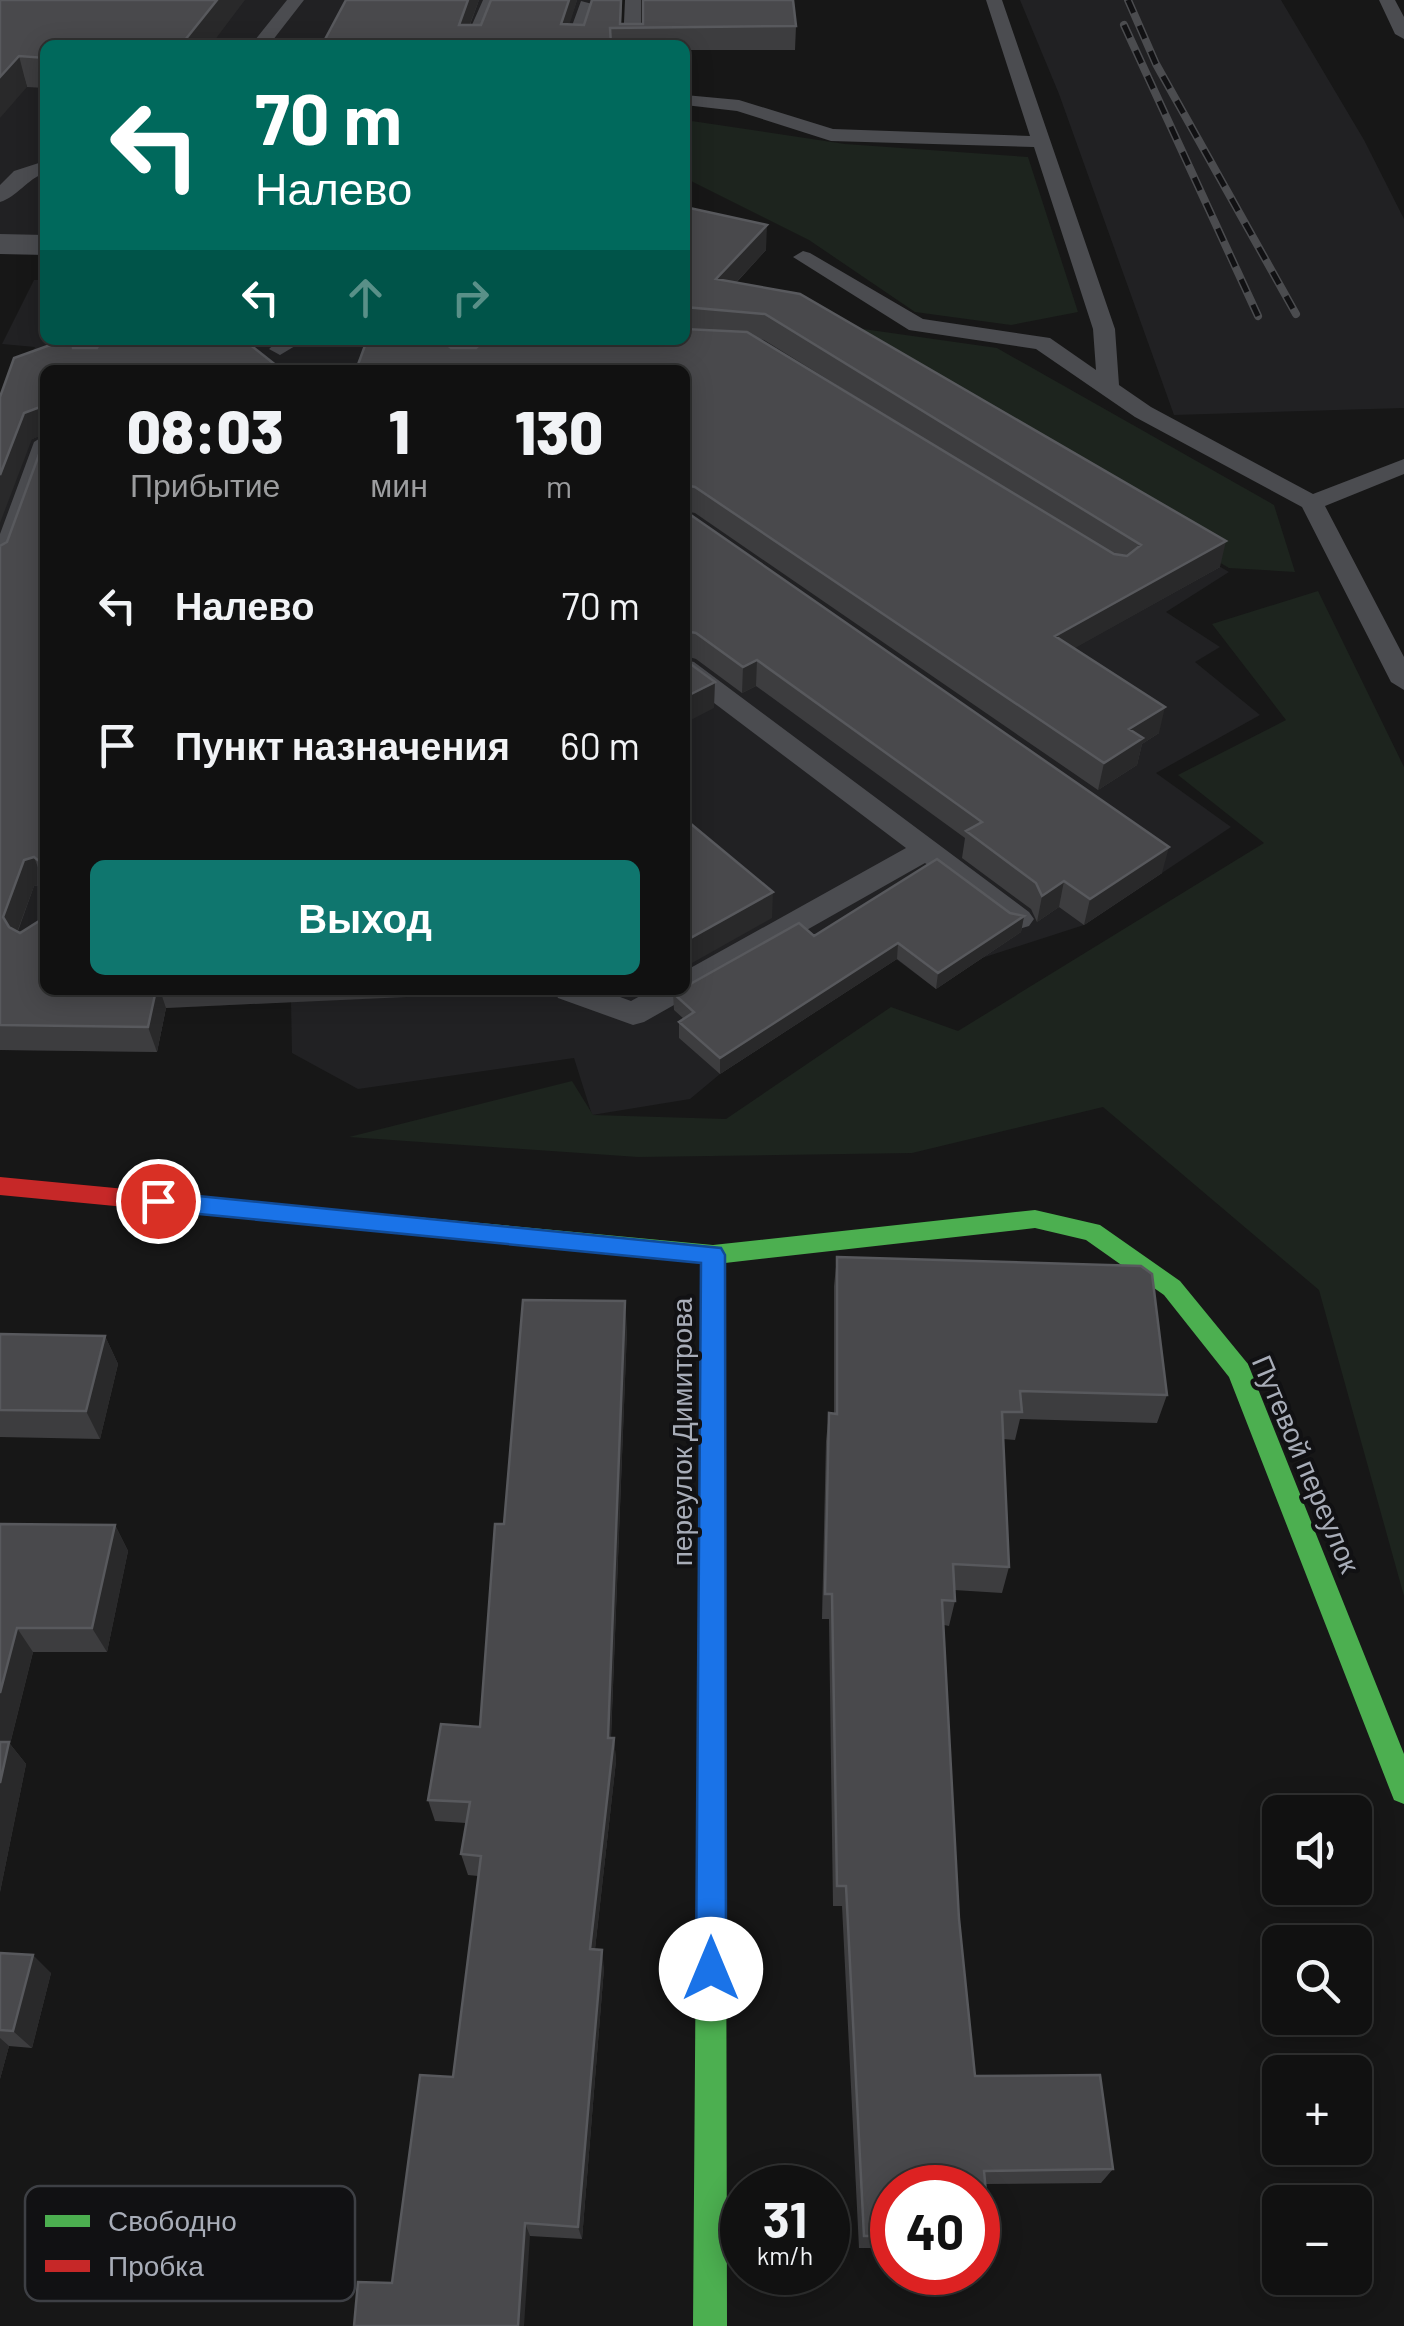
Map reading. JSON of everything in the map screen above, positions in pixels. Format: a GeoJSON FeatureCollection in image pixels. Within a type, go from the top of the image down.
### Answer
{"type":"FeatureCollection","features":[{"type":"Feature","properties":{"kind":"street"},"geometry":{"type":"LineString","coordinates":[[0,244],[40,245]]}},
{"type":"Feature","properties":{"kind":"street"},"geometry":{"type":"LineString","coordinates":[[0,1186],[713,1255]]}},
{"type":"Feature","properties":{"kind":"street","name":"Путевой переулок"},"geometry":{"type":"LineString","coordinates":[[713,1255],[1035,1220],[1092,1232],[1172,1288],[1239,1370],[1404,1790]]}},
{"type":"Feature","properties":{"kind":"street","name":"переулок Димитрова"},"geometry":{"type":"LineString","coordinates":[[710,2326],[713,1255]]}},
{"type":"Feature","properties":{"kind":"lane"},"geometry":{"type":"LineString","coordinates":[[264,40],[296,0]]}},
{"type":"Feature","properties":{"kind":"lane"},"geometry":{"type":"LineString","coordinates":[[474,40],[491,0]]}},
{"type":"Feature","properties":{"kind":"lane"},"geometry":{"type":"LineString","coordinates":[[632,40],[633,0]]}},
{"type":"Feature","properties":{"kind":"lane"},"geometry":{"type":"LineString","coordinates":[[994,0],[1038,142],[1104,329],[1108,388]]}},
{"type":"Feature","properties":{"kind":"lane"},"geometry":{"type":"LineString","coordinates":[[1387,0],[1404,34]]}},
{"type":"Feature","properties":{"kind":"lane"},"geometry":{"type":"LineString","coordinates":[[576,40],[586,5]]}},
{"type":"Feature","properties":{"kind":"lane"},"geometry":{"type":"LineString","coordinates":[[690,101],[738,106],[831,135],[1038,142]]}},
{"type":"Feature","properties":{"kind":"lane"},"geometry":{"type":"LineString","coordinates":[[0,196],[21,175],[40,169]]}},
{"type":"Feature","properties":{"kind":"lane"},"geometry":{"type":"LineString","coordinates":[[802,257],[917,325],[1042,343],[1143,412],[1312,504],[1404,682]]}},
{"type":"Feature","properties":{"kind":"lane"},"geometry":{"type":"LineString","coordinates":[[0,567],[40,456]]}},
{"type":"Feature","properties":{"kind":"lane"},"geometry":{"type":"LineString","coordinates":[[1312,504],[1404,466]]}},
{"type":"Feature","properties":{"kind":"lane"},"geometry":{"type":"LineString","coordinates":[[690,672],[1019,918]]}},
{"type":"Feature","properties":{"kind":"lane"},"geometry":{"type":"LineString","coordinates":[[690,981],[927,849]]}},
{"type":"Feature","properties":{"kind":"lane"},"geometry":{"type":"LineString","coordinates":[[583,995],[633,1014],[666,995]]}},
{"type":"Feature","properties":{"kind":"shaded area"},"geometry":{"type":"Polygon","coordinates":[[[0,0],[609,0],[611,40],[40,40],[40,247],[0,234],[0,0]]]}},
{"type":"Feature","properties":{"kind":"shaded area"},"geometry":{"type":"Polygon","coordinates":[[[1020,0],[1281,0],[1364,140],[1404,219],[1404,408],[1174,415],[1059,94],[1020,0]]]}},
{"type":"Feature","properties":{"kind":"shaded area"},"geometry":{"type":"Polygon","coordinates":[[[690,121],[845,144],[1028,157],[1078,312],[1011,325],[915,312],[809,240],[690,180],[690,121]]]}},
{"type":"Feature","properties":{"kind":"shaded area"},"geometry":{"type":"Polygon","coordinates":[[[34,280],[40,280],[40,345],[690,345],[690,339],[799,320],[1229,572],[1166,612],[1220,647],[1195,662],[1260,715],[1156,773],[1231,827],[1084,925],[982,958],[936,989],[896,959],[720,1074],[690,1099],[592,1115],[574,1058],[358,1089],[292,1053],[291,1002],[166,1008],[157,1052],[0,1050],[0,437],[35,347],[2,344],[34,280]]]}},
{"type":"Feature","properties":{"kind":"shaded area"},"geometry":{"type":"Polygon","coordinates":[[[814,322],[997,348],[1274,505],[1295,572],[1229,568],[814,322]]]}},
{"type":"Feature","properties":{"kind":"shaded area"},"geometry":{"type":"Polygon","coordinates":[[[1318,591],[1404,767],[1404,1596],[1319,1290],[1103,1107],[912,1153],[638,1157],[349,1137],[572,1081],[593,1115],[726,1119],[891,1007],[958,1031],[1264,843],[1178,775],[1286,720],[1212,624],[1318,591]]]}},
{"type":"Feature","properties":{"kind":"building"},"geometry":{"type":"Polygon","coordinates":[[[0,0],[217,0],[185,40],[40,40],[40,58],[19,56],[0,77],[0,0]]]}},
{"type":"Feature","properties":{"kind":"building"},"geometry":{"type":"Polygon","coordinates":[[[346,0],[468,0],[459,25],[481,25],[491,0],[569,0],[561,24],[584,25],[592,0],[621,0],[620,24],[643,24],[643,0],[793,0],[796,26],[610,28],[611,40],[325,40],[346,0]]]}},
{"type":"Feature","properties":{"kind":"building"},"geometry":{"type":"Polygon","coordinates":[[[690,208],[767,225],[716,279],[800,294],[1226,541],[1055,636],[1165,707],[1129,729],[1143,738],[1104,763],[690,486],[690,365],[358,365],[365,345],[690,345],[690,329],[747,332],[1114,554],[1127,556],[1141,545],[765,314],[690,307],[690,208]]]}},
{"type":"Feature","properties":{"kind":"building"},"geometry":{"type":"Polygon","coordinates":[[[50,345],[250,345],[276,365],[40,365],[40,407],[24,413],[0,475],[0,397],[14,358],[50,345]]]}},
{"type":"Feature","properties":{"kind":"building"},"geometry":{"type":"Polygon","coordinates":[[[40,452],[40,995],[155,995],[148,1027],[0,1025],[0,546],[7,542],[40,452]],[[34,857],[24,860],[3,917],[9,927],[20,933],[39,921],[39,861],[34,857]]]}},
{"type":"Feature","properties":{"kind":"building"},"geometry":{"type":"Polygon","coordinates":[[[690,514],[1169,847],[1090,899],[1064,881],[1042,896],[1036,883],[966,831],[982,822],[757,660],[743,667],[690,632],[690,514]]]}},
{"type":"Feature","properties":{"kind":"building"},"geometry":{"type":"Polygon","coordinates":[[[690,664],[715,682],[690,694],[690,664]]]}},
{"type":"Feature","properties":{"kind":"building"},"geometry":{"type":"Polygon","coordinates":[[[690,823],[773,892],[690,938],[690,823]]]}},
{"type":"Feature","properties":{"kind":"building"},"geometry":{"type":"Polygon","coordinates":[[[937,859],[1010,913],[1024,916],[938,973],[898,943],[720,1058],[679,1022],[694,1012],[675,995],[690,995],[690,984],[799,923],[814,936],[937,859]]]}},
{"type":"Feature","properties":{"kind":"building"},"geometry":{"type":"Polygon","coordinates":[[[837,1257],[1141,1266],[1152,1274],[1167,1395],[1020,1391],[1022,1412],[1002,1412],[1009,1567],[953,1564],[955,1601],[942,1600],[959,1919],[975,2076],[1100,2075],[1113,2169],[1000,2171],[1000,2165],[870,2165],[870,2236],[864,2236],[846,1886],[837,1886],[832,1594],[825,1594],[829,1413],[837,1414],[837,1257]]]}},
{"type":"Feature","properties":{"kind":"building"},"geometry":{"type":"Polygon","coordinates":[[[523,1300],[625,1301],[608,1738],[614,1738],[590,1949],[602,1950],[578,2227],[525,2223],[518,2326],[354,2326],[358,2282],[392,2283],[420,2075],[453,2077],[481,1856],[461,1854],[470,1802],[428,1800],[441,1724],[480,1727],[495,1524],[504,1524],[523,1300]]]}},
{"type":"Feature","properties":{"kind":"building"},"geometry":{"type":"Polygon","coordinates":[[[0,1334],[105,1336],[86,1411],[0,1410],[0,1334]]]}},
{"type":"Feature","properties":{"kind":"building"},"geometry":{"type":"Polygon","coordinates":[[[0,1524],[115,1525],[92,1628],[17,1628],[0,1693],[0,1524]]]}},
{"type":"Feature","properties":{"kind":"building"},"geometry":{"type":"Polygon","coordinates":[[[0,1742],[9,1742],[0,1783],[0,1742]]]}},
{"type":"Feature","properties":{"kind":"building"},"geometry":{"type":"Polygon","coordinates":[[[0,1953],[33,1955],[13,2031],[0,2030],[0,1953]]]}},
{"type":"Feature","properties":{"kind":"railway"},"geometry":{"type":"LineString","coordinates":[[1128,0],[1156,64],[1296,314]]}},
{"type":"Feature","properties":{"kind":"railway"},"geometry":{"type":"LineString","coordinates":[[1124,25],[1258,316]]}},
{"type":"Feature","properties":{"kind":"traffic: fast"},"geometry":{"type":"LineString","coordinates":[[416,1226],[713,1255],[1035,1219],[1092,1232],[1172,1288],[1239,1371],[1404,1790]]}},
{"type":"Feature","properties":{"kind":"traffic: fast"},"geometry":{"type":"LineString","coordinates":[[710,2326],[713,1255]]}},
{"type":"Feature","properties":{"kind":"traffic: jam"},"geometry":{"type":"LineString","coordinates":[[0,1186],[416,1226]]}},
{"type":"Feature","properties":{"kind":"route"},"geometry":{"type":"LineString","coordinates":[[158,1201],[713,1255],[711,1969]]}}]}
